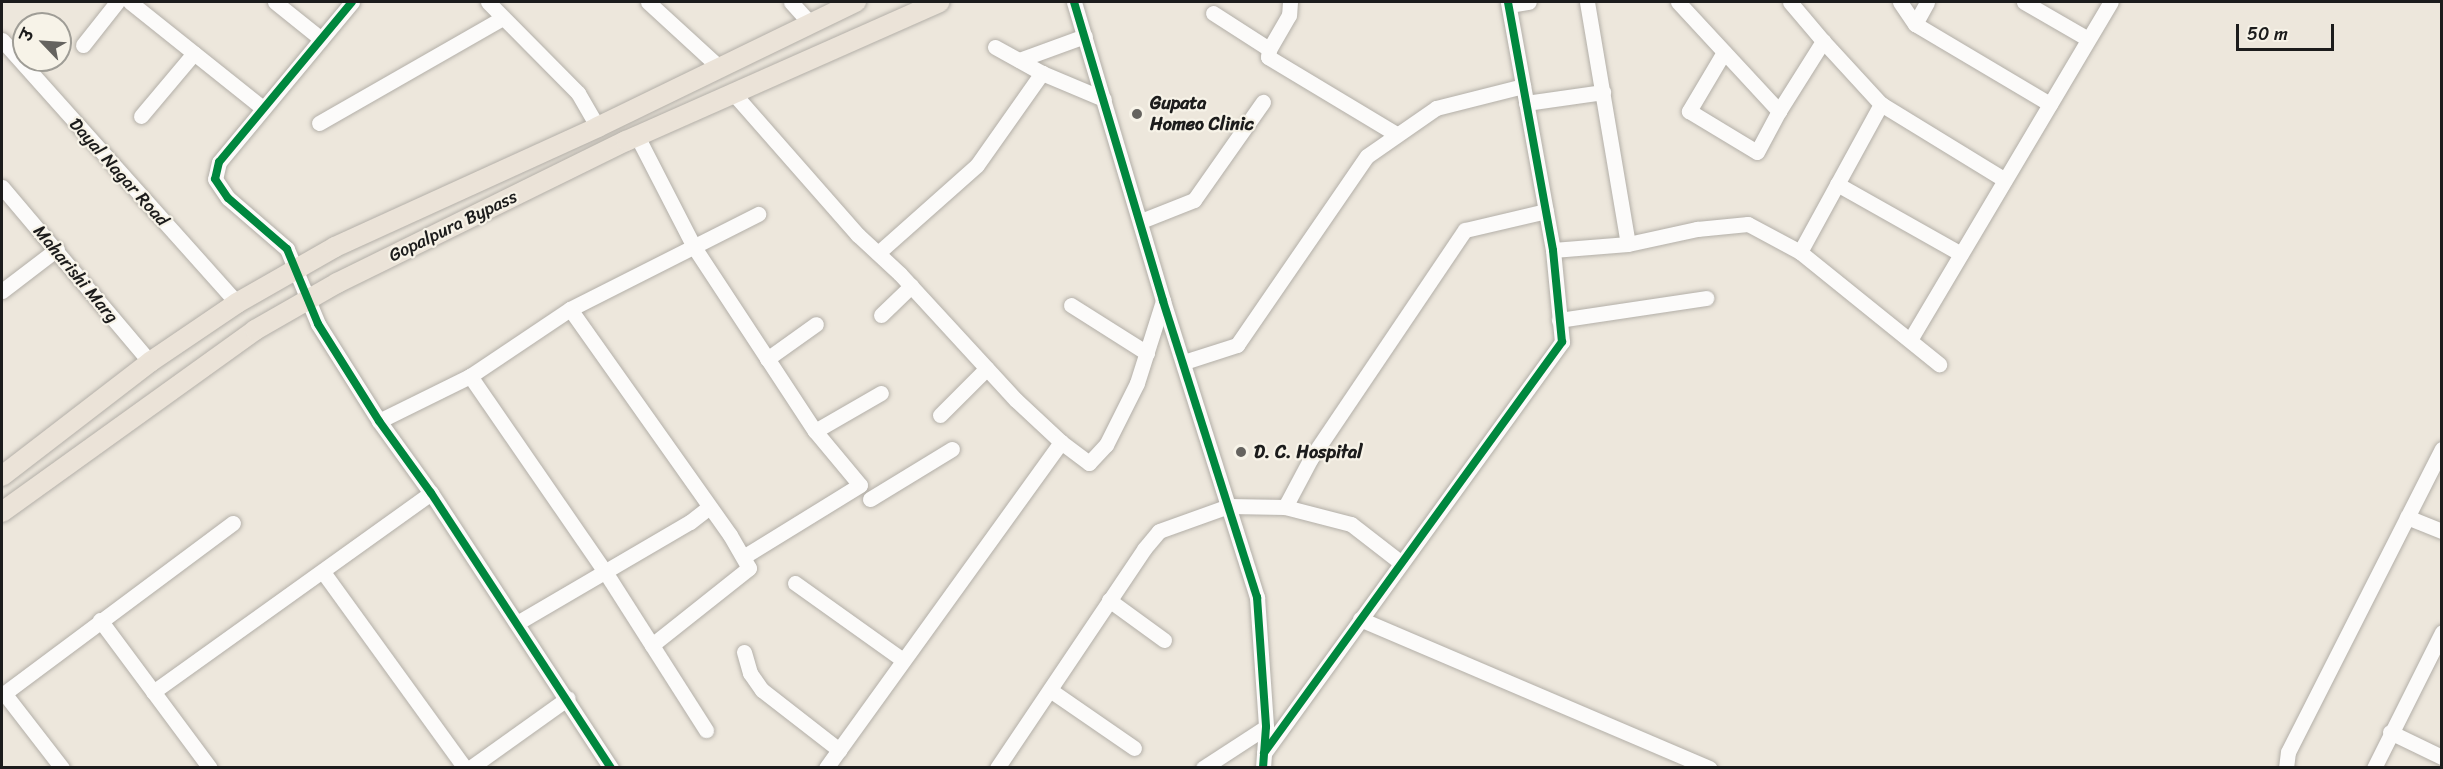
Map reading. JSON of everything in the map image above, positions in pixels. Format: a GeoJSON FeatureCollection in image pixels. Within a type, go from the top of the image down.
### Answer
{"type":"FeatureCollection","features":[{"type":"Feature","properties":{"kind":"main road","name":"Gopalpura Bypass"},"geometry":{"type":"LineString","coordinates":[[2,476],[150,362],[237,303],[335,247],[598,127],[809,22],[856,2]]}},
{"type":"Feature","properties":{"kind":"main road","name":"Gopalpura Bypass"},"geometry":{"type":"LineString","coordinates":[[2,512],[255,330],[337,283],[637,136],[940,2]]}},
{"type":"Feature","properties":{"kind":"street"},"geometry":{"type":"LineString","coordinates":[[83,45],[117,2]]}},
{"type":"Feature","properties":{"kind":"street"},"geometry":{"type":"LineString","coordinates":[[130,2],[264,108]]}},
{"type":"Feature","properties":{"kind":"street"},"geometry":{"type":"LineString","coordinates":[[275,2],[321,39]]}},
{"type":"Feature","properties":{"kind":"street"},"geometry":{"type":"LineString","coordinates":[[352,2],[219,162],[215,179],[228,198],[286,249],[318,324],[379,421],[431,493],[611,768]]}},
{"type":"Feature","properties":{"kind":"street"},"geometry":{"type":"LineString","coordinates":[[488,2],[578,93],[598,127]]}},
{"type":"Feature","properties":{"kind":"street"},"geometry":{"type":"LineString","coordinates":[[648,2],[719,67]]}},
{"type":"Feature","properties":{"kind":"street"},"geometry":{"type":"LineString","coordinates":[[790,2],[809,22]]}},
{"type":"Feature","properties":{"kind":"street"},"geometry":{"type":"LineString","coordinates":[[1074,2],[1163,301],[1257,597],[1266,727],[1264,760]]}},
{"type":"Feature","properties":{"kind":"street"},"geometry":{"type":"LineString","coordinates":[[1290,2],[1289,15],[1269,49],[1268,57],[1275,64],[1396,134]]}},
{"type":"Feature","properties":{"kind":"street"},"geometry":{"type":"LineString","coordinates":[[1264,760],[1360,619],[1562,342],[1553,250],[1509,3],[1529,2]]}},
{"type":"Feature","properties":{"kind":"street"},"geometry":{"type":"LineString","coordinates":[[1587,2],[1628,244]]}},
{"type":"Feature","properties":{"kind":"street"},"geometry":{"type":"LineString","coordinates":[[1678,2],[1779,111]]}},
{"type":"Feature","properties":{"kind":"street"},"geometry":{"type":"LineString","coordinates":[[1790,2],[1881,104],[2004,180]]}},
{"type":"Feature","properties":{"kind":"street"},"geometry":{"type":"LineString","coordinates":[[1900,2],[1915,24],[2050,104]]}},
{"type":"Feature","properties":{"kind":"street"},"geometry":{"type":"LineString","coordinates":[[1915,24],[1927,2]]}},
{"type":"Feature","properties":{"kind":"street"},"geometry":{"type":"LineString","coordinates":[[2024,2],[2088,39]]}},
{"type":"Feature","properties":{"kind":"street"},"geometry":{"type":"LineString","coordinates":[[1910,340],[2110,2]]}},
{"type":"Feature","properties":{"kind":"street"},"geometry":{"type":"LineString","coordinates":[[1213,14],[1269,49]]}},
{"type":"Feature","properties":{"kind":"street"},"geometry":{"type":"LineString","coordinates":[[319,123],[502,18]]}},
{"type":"Feature","properties":{"kind":"street"},"geometry":{"type":"LineString","coordinates":[[1019,60],[1085,36]]}},
{"type":"Feature","properties":{"kind":"street","name":"Dayal Nagar Road"},"geometry":{"type":"LineString","coordinates":[[2,40],[237,303]]}},
{"type":"Feature","properties":{"kind":"street"},"geometry":{"type":"LineString","coordinates":[[1724,52],[1689,111],[1757,152],[1779,111],[1823,41]]}},
{"type":"Feature","properties":{"kind":"street"},"geometry":{"type":"LineString","coordinates":[[995,47],[1042,73],[1104,99]]}},
{"type":"Feature","properties":{"kind":"street"},"geometry":{"type":"LineString","coordinates":[[141,116],[194,53]]}},
{"type":"Feature","properties":{"kind":"street"},"geometry":{"type":"LineString","coordinates":[[878,253],[977,165],[1042,73]]}},
{"type":"Feature","properties":{"kind":"street"},"geometry":{"type":"LineString","coordinates":[[1184,362],[1236,345],[1367,156],[1436,108],[1523,86]]}},
{"type":"Feature","properties":{"kind":"street"},"geometry":{"type":"LineString","coordinates":[[1527,103],[1603,92]]}},
{"type":"Feature","properties":{"kind":"street"},"geometry":{"type":"LineString","coordinates":[[734,94],[878,253],[1016,400],[1061,442],[1089,463],[1107,445],[1137,383],[1163,301]]}},
{"type":"Feature","properties":{"kind":"street"},"geometry":{"type":"LineString","coordinates":[[1141,221],[1194,200],[1263,102]]}},
{"type":"Feature","properties":{"kind":"street"},"geometry":{"type":"LineString","coordinates":[[1800,252],[1881,104]]}},
{"type":"Feature","properties":{"kind":"street"},"geometry":{"type":"LineString","coordinates":[[637,136],[694,247],[815,431],[873,503],[952,449]]}},
{"type":"Feature","properties":{"kind":"street"},"geometry":{"type":"LineString","coordinates":[[1837,184],[1961,254]]}},
{"type":"Feature","properties":{"kind":"street","name":"Maharishi Marg"},"geometry":{"type":"LineString","coordinates":[[2,187],[57,249],[150,362]]}},
{"type":"Feature","properties":{"kind":"street"},"geometry":{"type":"LineString","coordinates":[[1285,507],[1311,458],[1465,230],[1546,211]]}},
{"type":"Feature","properties":{"kind":"street"},"geometry":{"type":"LineString","coordinates":[[379,421],[470,376],[570,309],[758,214]]}},
{"type":"Feature","properties":{"kind":"street"},"geometry":{"type":"LineString","coordinates":[[1553,250],[1628,244],[1697,229],[1748,224],[1800,252],[1939,364]]}},
{"type":"Feature","properties":{"kind":"street"},"geometry":{"type":"LineString","coordinates":[[2,291],[57,249]]}},
{"type":"Feature","properties":{"kind":"street"},"geometry":{"type":"LineString","coordinates":[[881,315],[911,286]]}},
{"type":"Feature","properties":{"kind":"street"},"geometry":{"type":"LineString","coordinates":[[1559,320],[1706,298]]}},
{"type":"Feature","properties":{"kind":"street"},"geometry":{"type":"LineString","coordinates":[[1071,305],[1146,352]]}},
{"type":"Feature","properties":{"kind":"street"},"geometry":{"type":"LineString","coordinates":[[570,309],[749,568],[652,645]]}},
{"type":"Feature","properties":{"kind":"street"},"geometry":{"type":"LineString","coordinates":[[767,359],[816,324]]}},
{"type":"Feature","properties":{"kind":"street"},"geometry":{"type":"LineString","coordinates":[[939,415],[987,368]]}},
{"type":"Feature","properties":{"kind":"street"},"geometry":{"type":"LineString","coordinates":[[470,376],[604,570],[706,730]]}},
{"type":"Feature","properties":{"kind":"street"},"geometry":{"type":"LineString","coordinates":[[815,431],[881,393]]}},
{"type":"Feature","properties":{"kind":"street"},"geometry":{"type":"LineString","coordinates":[[826,768],[1061,442]]}},
{"type":"Feature","properties":{"kind":"street"},"geometry":{"type":"LineString","coordinates":[[2286,768],[2288,752],[2442,449]]}},
{"type":"Feature","properties":{"kind":"street"},"geometry":{"type":"LineString","coordinates":[[743,557],[860,485]]}},
{"type":"Feature","properties":{"kind":"street"},"geometry":{"type":"LineString","coordinates":[[153,692],[431,493]]}},
{"type":"Feature","properties":{"kind":"street"},"geometry":{"type":"LineString","coordinates":[[997,768],[1109,600],[1159,531],[1228,506],[1285,507],[1351,524],[1401,562]]}},
{"type":"Feature","properties":{"kind":"street"},"geometry":{"type":"LineString","coordinates":[[517,623],[604,570],[690,522],[709,507]]}},
{"type":"Feature","properties":{"kind":"street"},"geometry":{"type":"LineString","coordinates":[[2407,517],[2442,531]]}},
{"type":"Feature","properties":{"kind":"street"},"geometry":{"type":"LineString","coordinates":[[62,768],[3,694],[233,523]]}},
{"type":"Feature","properties":{"kind":"street"},"geometry":{"type":"LineString","coordinates":[[323,572],[465,768]]}},
{"type":"Feature","properties":{"kind":"street"},"geometry":{"type":"LineString","coordinates":[[795,583],[903,660]]}},
{"type":"Feature","properties":{"kind":"street"},"geometry":{"type":"LineString","coordinates":[[1109,600],[1164,640]]}},
{"type":"Feature","properties":{"kind":"street"},"geometry":{"type":"LineString","coordinates":[[1360,619],[1710,768]]}},
{"type":"Feature","properties":{"kind":"street"},"geometry":{"type":"LineString","coordinates":[[100,620],[210,768]]}},
{"type":"Feature","properties":{"kind":"street"},"geometry":{"type":"LineString","coordinates":[[2374,768],[2390,732],[2436,655],[2442,632]]}},
{"type":"Feature","properties":{"kind":"street"},"geometry":{"type":"LineString","coordinates":[[744,652],[750,673],[762,690],[839,750]]}},
{"type":"Feature","properties":{"kind":"street"},"geometry":{"type":"LineString","coordinates":[[1050,690],[1134,748]]}},
{"type":"Feature","properties":{"kind":"street"},"geometry":{"type":"LineString","coordinates":[[470,768],[567,698]]}},
{"type":"Feature","properties":{"kind":"street"},"geometry":{"type":"LineString","coordinates":[[1203,768],[1266,727]]}},
{"type":"Feature","properties":{"kind":"street"},"geometry":{"type":"LineString","coordinates":[[2390,732],[2442,757]]}},
{"type":"Feature","properties":{"kind":"cycle path"},"geometry":{"type":"LineString","coordinates":[[352,2],[219,162],[215,179],[228,198],[287,249],[318,324],[379,421],[431,493],[611,768]]}},
{"type":"Feature","properties":{"kind":"cycle path"},"geometry":{"type":"LineString","coordinates":[[1074,2],[1163,301],[1257,597],[1266,727],[1263,768]]}},
{"type":"Feature","properties":{"kind":"cycle path"},"geometry":{"type":"LineString","coordinates":[[1264,753],[1562,342],[1553,250],[1508,2]]}},
{"type":"Feature","properties":{"kind":"place","name":"Gupata Homeo Clinic"},"geometry":{"type":"Point","coordinates":[1137,114]}},
{"type":"Feature","properties":{"kind":"place","name":"D. C. Hospital"},"geometry":{"type":"Point","coordinates":[1241,452]}}]}
